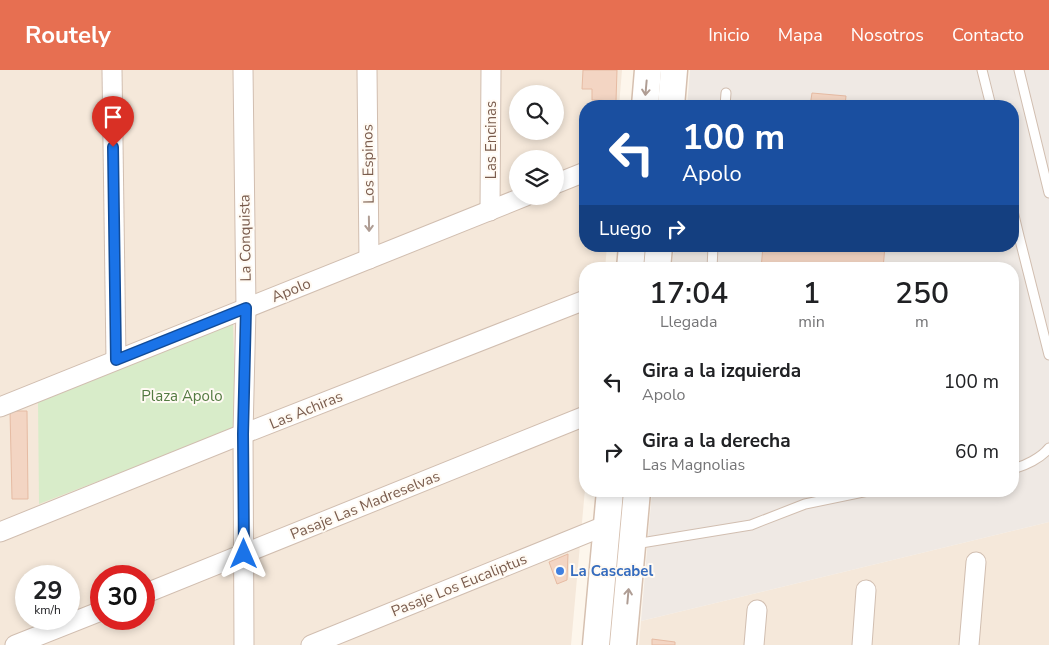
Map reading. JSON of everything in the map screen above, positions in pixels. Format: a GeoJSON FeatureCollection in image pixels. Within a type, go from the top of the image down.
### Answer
{"type":"FeatureCollection","features":[{"type":"Feature","properties":{"kind":"main road"},"geometry":{"type":"LineString","coordinates":[[646,100],[648,70]]}},
{"type":"Feature","properties":{"kind":"main road"},"geometry":{"type":"LineString","coordinates":[[672,100],[674,70]]}},
{"type":"Feature","properties":{"kind":"main road"},"geometry":{"type":"LineString","coordinates":[[596,645],[609,497]]}},
{"type":"Feature","properties":{"kind":"main road"},"geometry":{"type":"LineString","coordinates":[[623,645],[636,497]]}},
{"type":"Feature","properties":{"kind":"street"},"geometry":{"type":"LineString","coordinates":[[112,70],[116,360]]}},
{"type":"Feature","properties":{"kind":"street","name":"La Conquista"},"geometry":{"type":"LineString","coordinates":[[243,70],[246,308],[243,434],[244,645]]}},
{"type":"Feature","properties":{"kind":"street","name":"Los Espinos"},"geometry":{"type":"LineString","coordinates":[[367,70],[369,259]]}},
{"type":"Feature","properties":{"kind":"street","name":"Las Encinas"},"geometry":{"type":"LineString","coordinates":[[490,210],[491,70]]}},
{"type":"Feature","properties":{"kind":"street"},"geometry":{"type":"LineString","coordinates":[[564,180],[579,174]]}},
{"type":"Feature","properties":{"kind":"street","name":"Apolo"},"geometry":{"type":"LineString","coordinates":[[0,407],[509,203]]}},
{"type":"Feature","properties":{"kind":"street","name":"Las Achiras"},"geometry":{"type":"LineString","coordinates":[[0,532],[243,434],[579,302]]}},
{"type":"Feature","properties":{"kind":"street","name":"Pasaje Las Madreselvas"},"geometry":{"type":"LineString","coordinates":[[155,590],[579,418]]}},
{"type":"Feature","properties":{"kind":"street","name":"Pasaje Los Eucaliptus"},"geometry":{"type":"LineString","coordinates":[[311,645],[607,525]]}},
{"type":"Feature","properties":{"kind":"street"},"geometry":{"type":"LineString","coordinates":[[969,645],[976,562]]}},
{"type":"Feature","properties":{"kind":"street"},"geometry":{"type":"LineString","coordinates":[[862,645],[866,590]]}},
{"type":"Feature","properties":{"kind":"street"},"geometry":{"type":"LineString","coordinates":[[754,645],[757,610]]}},
{"type":"Feature","properties":{"kind":"street"},"geometry":{"type":"LineString","coordinates":[[15,645],[90,615]]}},
{"type":"Feature","properties":{"kind":"lane"},"geometry":{"type":"LineString","coordinates":[[982,70],[990,100]]}},
{"type":"Feature","properties":{"kind":"lane"},"geometry":{"type":"LineString","coordinates":[[1019,70],[1049,193]]}},
{"type":"Feature","properties":{"kind":"lane"},"geometry":{"type":"LineString","coordinates":[[725,100],[726,92]]}},
{"type":"Feature","properties":{"kind":"lane"},"geometry":{"type":"LineString","coordinates":[[1019,237],[1049,355]]}},
{"type":"Feature","properties":{"kind":"lane"},"geometry":{"type":"LineString","coordinates":[[1019,467],[1046,452],[1049,448]]}},
{"type":"Feature","properties":{"kind":"lane"},"geometry":{"type":"LineString","coordinates":[[632,544],[752,525],[805,504],[839,497]]}},
{"type":"Feature","properties":{"kind":"shaded area"},"geometry":{"type":"Polygon","coordinates":[[[0,70],[622,70],[620,100],[579,100],[579,252],[606,252],[606,262],[579,262],[579,497],[584,497],[571,645],[0,645],[0,70]]]}},
{"type":"Feature","properties":{"kind":"shaded area"},"geometry":{"type":"Polygon","coordinates":[[[690,70],[1049,70],[1049,522],[641,621],[651,497],[1019,497],[1019,262],[673,262],[673,252],[1019,252],[1019,100],[688,100],[690,70]]]}},
{"type":"Feature","properties":{"kind":"shaded area"},"geometry":{"type":"Polygon","coordinates":[[[1049,522],[1049,645],[639,645],[641,621],[1049,522]]]}},
{"type":"Feature","properties":{"kind":"green space","name":"Plaza Apolo"},"geometry":{"type":"Polygon","coordinates":[[[233,323],[236,428],[39,504],[38,402],[233,323]]]}},
{"type":"Feature","properties":{"kind":"building"},"geometry":{"type":"Polygon","coordinates":[[[583,70],[617,70],[616,100],[592,100],[592,89],[582,89],[583,70]]]}},
{"type":"Feature","properties":{"kind":"building"},"geometry":{"type":"Polygon","coordinates":[[[812,93],[846,96],[846,100],[811,100],[812,93]]]}},
{"type":"Feature","properties":{"kind":"building"},"geometry":{"type":"Polygon","coordinates":[[[762,252],[884,252],[884,262],[762,262],[762,252]]]}},
{"type":"Feature","properties":{"kind":"building"},"geometry":{"type":"Polygon","coordinates":[[[10,411],[27,411],[28,499],[12,499],[10,411]]]}},
{"type":"Feature","properties":{"kind":"building","name":"La Cascabel"},"geometry":{"type":"Polygon","coordinates":[[[568,554],[567,580],[557,584],[549,562],[568,554]]]}},
{"type":"Feature","properties":{"kind":"building"},"geometry":{"type":"Polygon","coordinates":[[[652,639],[675,642],[675,645],[652,645],[652,639]]]}},
{"type":"Feature","properties":{"kind":"place","name":"La Cascabel"},"geometry":{"type":"Point","coordinates":[560,571]}},
{"type":"Feature","properties":{"kind":"route"},"geometry":{"type":"LineString","coordinates":[[113,147],[116,360],[246,308],[243,434],[244,554]]}}]}
